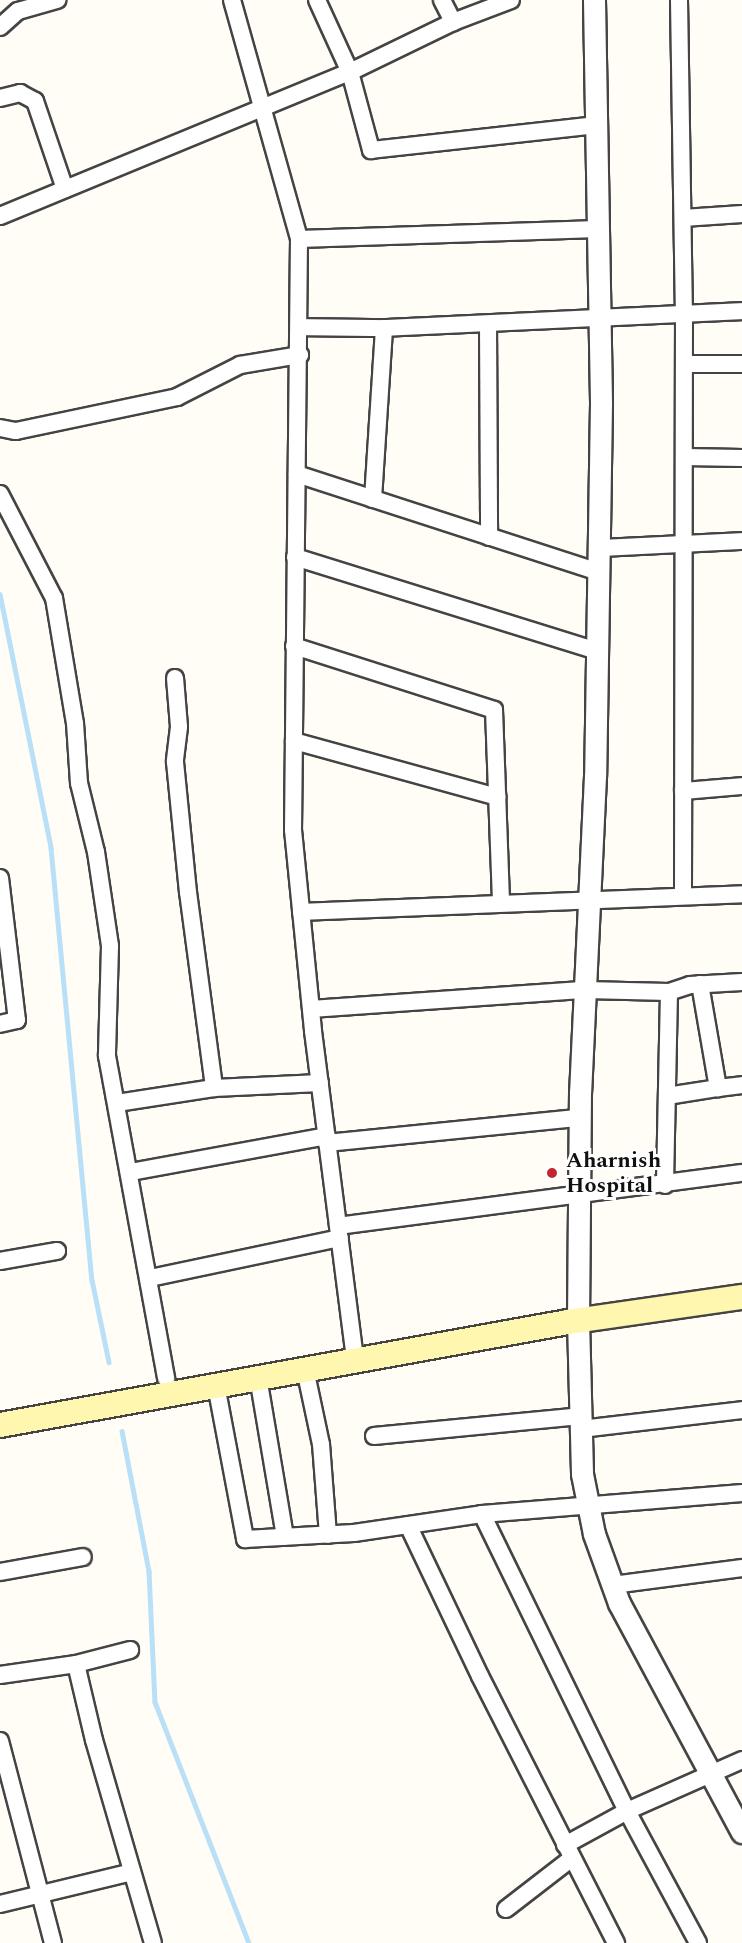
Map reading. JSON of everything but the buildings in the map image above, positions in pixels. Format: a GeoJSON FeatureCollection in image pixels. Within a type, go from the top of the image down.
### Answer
{"type":"FeatureCollection","features":[{"type":"Feature","properties":{"kind":"main road"},"geometry":{"type":"LineString","coordinates":[[0,1425],[110,1398],[166,1378],[354,1354],[742,1282]]}},
{"type":"Feature","properties":{"kind":"main road"},"geometry":{"type":"LineString","coordinates":[[578,1313],[742,1297]]}},
{"type":"Feature","properties":{"kind":"main road"},"geometry":{"type":"LineString","coordinates":[[0,1408],[216,1386],[305,1369],[354,1354]]}},
{"type":"Feature","properties":{"kind":"street"},"geometry":{"type":"LineString","coordinates":[[0,27],[18,11],[57,0]]}},
{"type":"Feature","properties":{"kind":"street"},"geometry":{"type":"LineString","coordinates":[[232,0],[298,239],[300,355],[295,557],[293,830],[311,1009],[354,1354]]}},
{"type":"Feature","properties":{"kind":"street"},"geometry":{"type":"LineString","coordinates":[[317,0],[350,72],[371,150],[596,125]]}},
{"type":"Feature","properties":{"kind":"street"},"geometry":{"type":"LineString","coordinates":[[442,0],[453,22]]}},
{"type":"Feature","properties":{"kind":"street"},"geometry":{"type":"LineString","coordinates":[[0,216],[350,72],[453,22],[511,0]]}},
{"type":"Feature","properties":{"kind":"street"},"geometry":{"type":"LineString","coordinates":[[594,0],[599,319],[599,548],[589,898],[579,1118],[578,1313],[582,1474],[589,1508],[612,1585],[742,1832]]}},
{"type":"Feature","properties":{"kind":"street"},"geometry":{"type":"LineString","coordinates":[[679,0],[684,314],[683,894]]}},
{"type":"Feature","properties":{"kind":"street"},"geometry":{"type":"LineString","coordinates":[[0,98],[20,93],[35,101],[65,189]]}},
{"type":"Feature","properties":{"kind":"street"},"geometry":{"type":"LineString","coordinates":[[682,218],[742,214]]}},
{"type":"Feature","properties":{"kind":"street"},"geometry":{"type":"LineString","coordinates":[[298,239],[598,229]]}},
{"type":"Feature","properties":{"kind":"street"},"geometry":{"type":"LineString","coordinates":[[299,327],[384,328],[742,311]]}},
{"type":"Feature","properties":{"kind":"street"},"geometry":{"type":"LineString","coordinates":[[488,324],[489,537]]}},
{"type":"Feature","properties":{"kind":"street"},"geometry":{"type":"LineString","coordinates":[[373,499],[384,328]]}},
{"type":"Feature","properties":{"kind":"street"},"geometry":{"type":"LineString","coordinates":[[0,428],[16,431],[177,397],[240,365],[300,355]]}},
{"type":"Feature","properties":{"kind":"street"},"geometry":{"type":"LineString","coordinates":[[684,364],[742,364]]}},
{"type":"Feature","properties":{"kind":"street"},"geometry":{"type":"LineString","coordinates":[[684,458],[742,458]]}},
{"type":"Feature","properties":{"kind":"street"},"geometry":{"type":"LineString","coordinates":[[297,474],[598,572]]}},
{"type":"Feature","properties":{"kind":"street"},"geometry":{"type":"LineString","coordinates":[[0,494],[54,597],[75,723],[79,783],[96,852],[110,946],[107,1056],[131,1172],[166,1378]]}},
{"type":"Feature","properties":{"kind":"street"},"geometry":{"type":"LineString","coordinates":[[599,548],[684,546],[742,541]]}},
{"type":"Feature","properties":{"kind":"street"},"geometry":{"type":"LineString","coordinates":[[295,557],[597,651]]}},
{"type":"Feature","properties":{"kind":"street"},"geometry":{"type":"LineString","coordinates":[[294,646],[494,710],[501,902]]}},
{"type":"Feature","properties":{"kind":"street"},"geometry":{"type":"LineString","coordinates":[[175,678],[179,727],[176,762],[188,892],[214,1088]]}},
{"type":"Feature","properties":{"kind":"street"},"geometry":{"type":"LineString","coordinates":[[294,741],[497,797]]}},
{"type":"Feature","properties":{"kind":"street"},"geometry":{"type":"LineString","coordinates":[[683,791],[742,786]]}},
{"type":"Feature","properties":{"kind":"street"},"geometry":{"type":"LineString","coordinates":[[0,878],[16,1020],[0,1024]]}},
{"type":"Feature","properties":{"kind":"street"},"geometry":{"type":"LineString","coordinates":[[301,912],[683,894],[742,894]]}},
{"type":"Feature","properties":{"kind":"street"},"geometry":{"type":"LineString","coordinates":[[311,1009],[585,990],[669,992],[700,984],[742,982]]}},
{"type":"Feature","properties":{"kind":"street"},"geometry":{"type":"LineString","coordinates":[[700,984],[718,1088]]}},
{"type":"Feature","properties":{"kind":"street"},"geometry":{"type":"LineString","coordinates":[[665,1185],[669,992]]}},
{"type":"Feature","properties":{"kind":"street"},"geometry":{"type":"LineString","coordinates":[[117,1104],[214,1088],[320,1083]]}},
{"type":"Feature","properties":{"kind":"street"},"geometry":{"type":"LineString","coordinates":[[667,1096],[742,1085]]}},
{"type":"Feature","properties":{"kind":"street"},"geometry":{"type":"LineString","coordinates":[[131,1172],[327,1139],[579,1118]]}},
{"type":"Feature","properties":{"kind":"street"},"geometry":{"type":"LineString","coordinates":[[150,1278],[339,1232],[742,1173]]}},
{"type":"Feature","properties":{"kind":"street"},"geometry":{"type":"LineString","coordinates":[[0,1261],[57,1251]]}},
{"type":"Feature","properties":{"kind":"street"},"geometry":{"type":"LineString","coordinates":[[305,1369],[321,1444],[328,1535]]}},
{"type":"Feature","properties":{"kind":"street"},"geometry":{"type":"LineString","coordinates":[[258,1377],[285,1537]]}},
{"type":"Feature","properties":{"kind":"street"},"geometry":{"type":"LineString","coordinates":[[216,1386],[245,1539],[328,1535],[482,1514],[589,1508],[742,1493]]}},
{"type":"Feature","properties":{"kind":"street"},"geometry":{"type":"LineString","coordinates":[[374,1436],[742,1410]]}},
{"type":"Feature","properties":{"kind":"street"},"geometry":{"type":"LineString","coordinates":[[482,1514],[627,1811],[698,1943]]}},
{"type":"Feature","properties":{"kind":"street"},"geometry":{"type":"LineString","coordinates":[[408,1525],[616,1943]]}},
{"type":"Feature","properties":{"kind":"street"},"geometry":{"type":"LineString","coordinates":[[0,1572],[83,1557]]}},
{"type":"Feature","properties":{"kind":"street"},"geometry":{"type":"LineString","coordinates":[[612,1585],[742,1568]]}},
{"type":"Feature","properties":{"kind":"street"},"geometry":{"type":"LineString","coordinates":[[0,1675],[76,1664],[130,1650]]}},
{"type":"Feature","properties":{"kind":"street"},"geometry":{"type":"LineString","coordinates":[[76,1664],[94,1740],[153,1943]]}},
{"type":"Feature","properties":{"kind":"street"},"geometry":{"type":"LineString","coordinates":[[0,1741],[53,1943]]}},
{"type":"Feature","properties":{"kind":"street"},"geometry":{"type":"LineString","coordinates":[[506,1909],[569,1851],[627,1811],[712,1776],[742,1760]]}},
{"type":"Feature","properties":{"kind":"street"},"geometry":{"type":"LineString","coordinates":[[0,1904],[132,1872]]}},
{"type":"Feature","properties":{"kind":"waterway"},"geometry":{"type":"LineString","coordinates":[[0,594],[51,848],[92,1280],[109,1362]]}},
{"type":"Feature","properties":{"kind":"waterway"},"geometry":{"type":"LineString","coordinates":[[122,1431],[149,1571],[155,1702],[249,1943]]}},
{"type":"Feature","properties":{"kind":"place","name":"Aharnish Hospital"},"geometry":{"type":"Point","coordinates":[552,1173]}}]}
